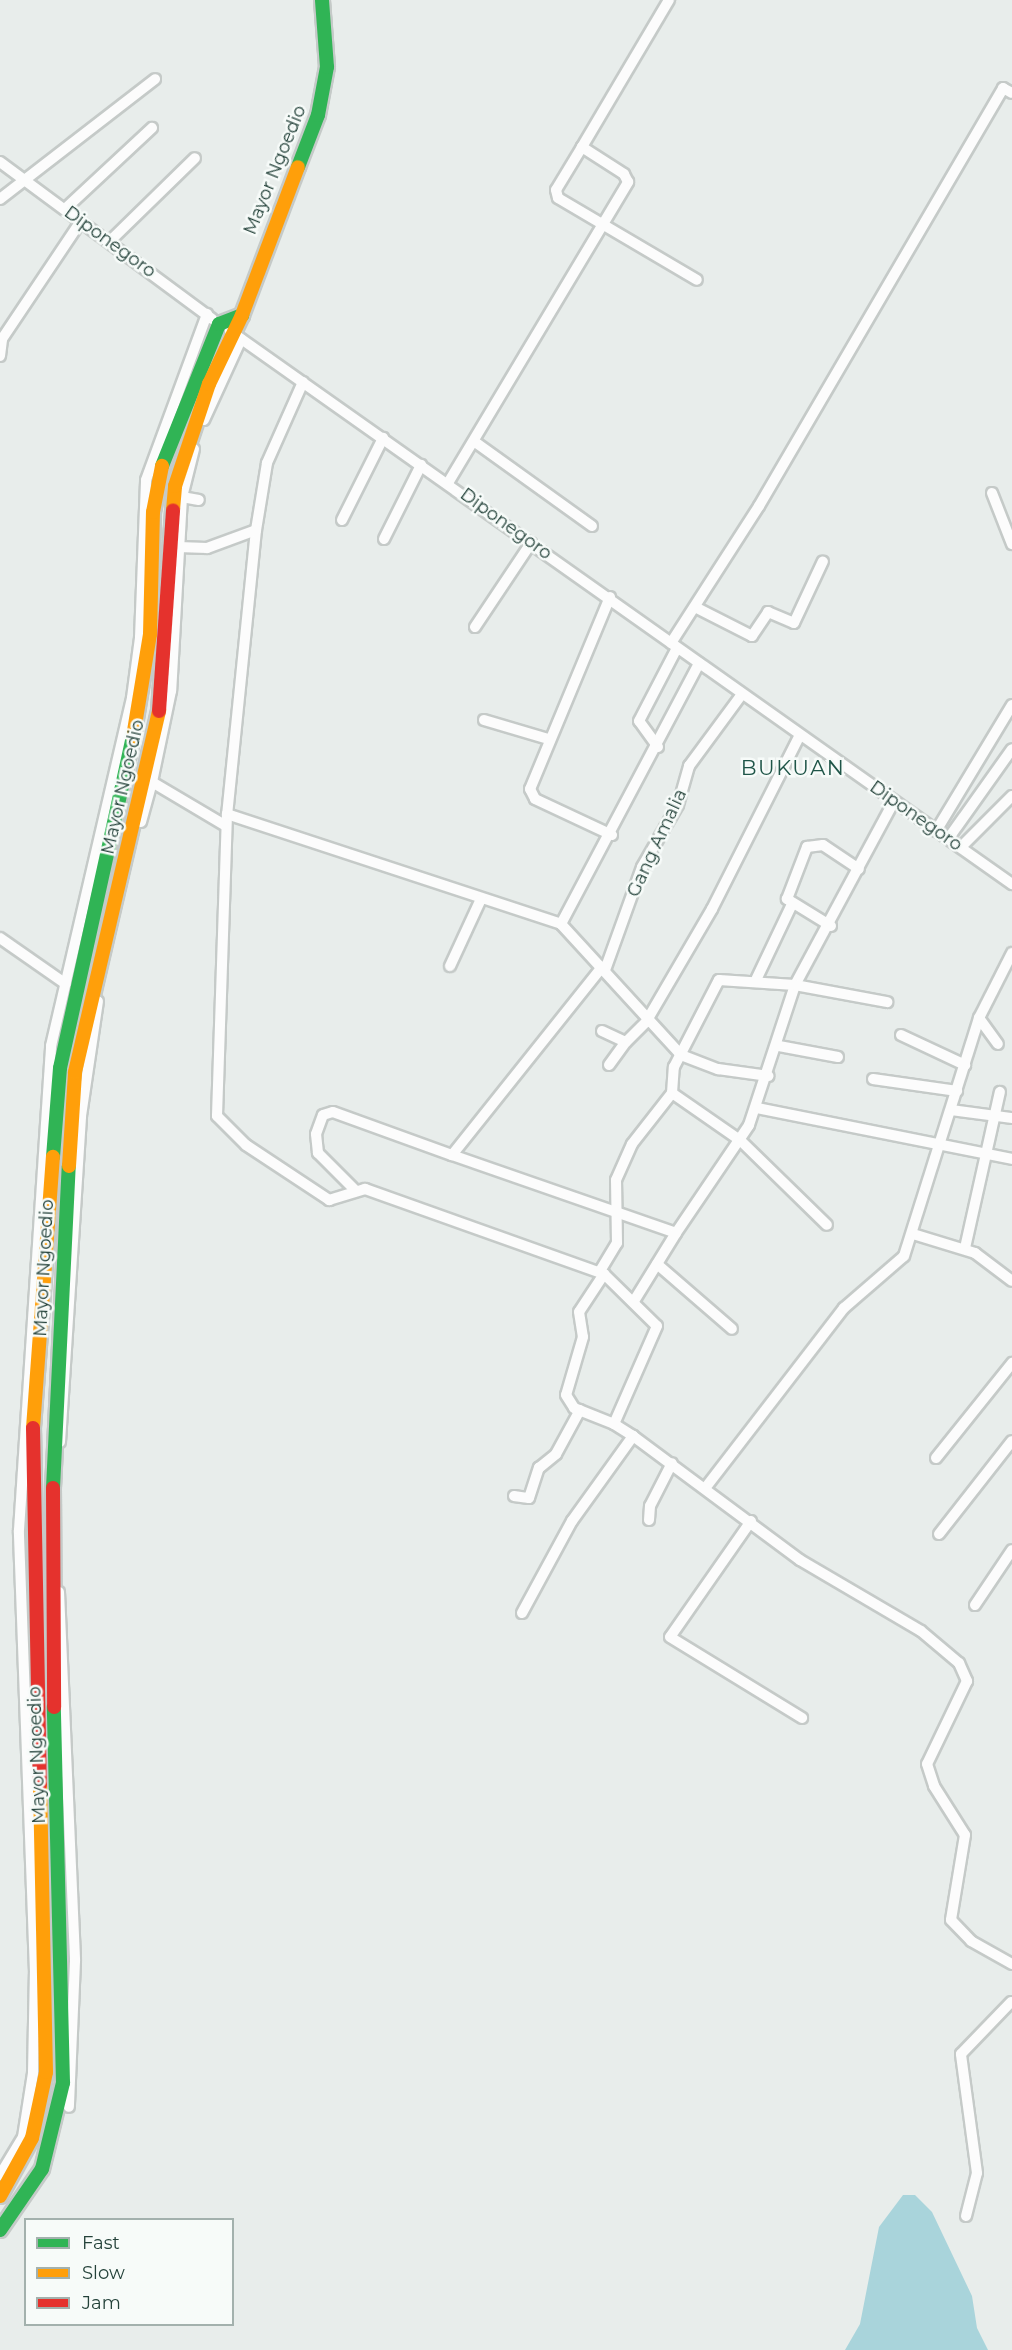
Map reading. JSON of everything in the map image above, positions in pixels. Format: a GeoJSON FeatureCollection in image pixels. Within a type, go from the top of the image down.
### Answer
{"type":"FeatureCollection","features":[{"type":"Feature","properties":{"kind":"street","name":"Mayor Ngoedio"},"geometry":{"type":"LineString","coordinates":[[0,2230],[42,2169],[63,2083],[52,1539],[69,1132],[81,1035],[158,719],[201,405],[237,336],[242,315],[318,115],[327,67],[322,0]]}},
{"type":"Feature","properties":{"kind":"street"},"geometry":{"type":"LineString","coordinates":[[669,0],[555,192],[602,226],[697,280]]}},
{"type":"Feature","properties":{"kind":"street"},"geometry":{"type":"LineString","coordinates":[[0,199],[154,79]]}},
{"type":"Feature","properties":{"kind":"street"},"geometry":{"type":"LineString","coordinates":[[658,747],[639,721],[674,646],[1003,88],[1012,93]]}},
{"type":"Feature","properties":{"kind":"street"},"geometry":{"type":"LineString","coordinates":[[65,209],[152,128]]}},
{"type":"Feature","properties":{"kind":"street"},"geometry":{"type":"LineString","coordinates":[[448,483],[475,442],[602,226],[627,177],[582,147]]}},
{"type":"Feature","properties":{"kind":"street"},"geometry":{"type":"LineString","coordinates":[[109,242],[195,158]]}},
{"type":"Feature","properties":{"kind":"street","name":"Diponegoro"},"geometry":{"type":"LineString","coordinates":[[0,162],[219,324],[610,597],[674,646],[1012,884]]}},
{"type":"Feature","properties":{"kind":"street"},"geometry":{"type":"LineString","coordinates":[[0,356],[2,339],[81,221]]}},
{"type":"Feature","properties":{"kind":"street"},"geometry":{"type":"LineString","coordinates":[[0,2175],[23,2137],[33,2073],[34,1960],[19,1530],[48,1079],[63,982],[132,698],[140,638],[146,480],[207,314]]}},
{"type":"Feature","properties":{"kind":"street"},"geometry":{"type":"LineString","coordinates":[[219,324],[242,315]]}},
{"type":"Feature","properties":{"kind":"street","name":"Mayor Ngoedio"},"geometry":{"type":"LineString","coordinates":[[0,2196],[32,2138],[46,2072],[33,1420],[54,1126],[75,991],[142,699],[157,481],[181,408],[219,324]]}},
{"type":"Feature","properties":{"kind":"street"},"geometry":{"type":"LineString","coordinates":[[303,382],[267,463],[256,530],[226,826],[217,1116],[246,1145],[325,1199],[339,1200],[356,1191]]}},
{"type":"Feature","properties":{"kind":"street"},"geometry":{"type":"LineString","coordinates":[[342,520],[383,438]]}},
{"type":"Feature","properties":{"kind":"street"},"geometry":{"type":"LineString","coordinates":[[475,442],[592,526]]}},
{"type":"Feature","properties":{"kind":"street"},"geometry":{"type":"LineString","coordinates":[[384,539],[421,465]]}},
{"type":"Feature","properties":{"kind":"street"},"geometry":{"type":"LineString","coordinates":[[69,2107],[75,1961],[58,1562],[63,1394],[83,1105],[100,992],[160,786],[171,691],[179,613],[180,547],[187,496],[157,481]]}},
{"type":"Feature","properties":{"kind":"street"},"geometry":{"type":"LineString","coordinates":[[992,493],[1012,544]]}},
{"type":"Feature","properties":{"kind":"street"},"geometry":{"type":"LineString","coordinates":[[180,547],[199,549],[256,530]]}},
{"type":"Feature","properties":{"kind":"street"},"geometry":{"type":"LineString","coordinates":[[475,627],[531,543]]}},
{"type":"Feature","properties":{"kind":"street"},"geometry":{"type":"LineString","coordinates":[[695,608],[752,636],[768,612],[794,623],[824,561]]}},
{"type":"Feature","properties":{"kind":"street"},"geometry":{"type":"LineString","coordinates":[[610,597],[530,785],[532,796],[612,835]]}},
{"type":"Feature","properties":{"kind":"street"},"geometry":{"type":"LineString","coordinates":[[561,924],[612,835],[699,663]]}},
{"type":"Feature","properties":{"kind":"street","name":"Gang Amalia"},"geometry":{"type":"LineString","coordinates":[[452,1155],[604,969],[642,867],[678,805],[689,766],[742,694]]}},
{"type":"Feature","properties":{"kind":"street"},"geometry":{"type":"LineString","coordinates":[[936,831],[1012,705]]}},
{"type":"Feature","properties":{"kind":"street"},"geometry":{"type":"LineString","coordinates":[[484,720],[548,739]]}},
{"type":"Feature","properties":{"kind":"street"},"geometry":{"type":"LineString","coordinates":[[609,1065],[626,1042],[646,1022],[712,909],[800,735]]}},
{"type":"Feature","properties":{"kind":"street"},"geometry":{"type":"LineString","coordinates":[[948,839],[1012,749]]}},
{"type":"Feature","properties":{"kind":"street"},"geometry":{"type":"LineString","coordinates":[[160,786],[226,826]]}},
{"type":"Feature","properties":{"kind":"street"},"geometry":{"type":"LineString","coordinates":[[961,848],[1012,795]]}},
{"type":"Feature","properties":{"kind":"street"},"geometry":{"type":"LineString","coordinates":[[634,1301],[676,1233],[741,1141],[769,1076],[795,985],[831,926],[894,801]]}},
{"type":"Feature","properties":{"kind":"street"},"geometry":{"type":"LineString","coordinates":[[227,814],[561,924],[604,969],[646,1022],[681,1054],[718,1070],[769,1076]]}},
{"type":"Feature","properties":{"kind":"street"},"geometry":{"type":"LineString","coordinates":[[831,926],[792,904],[787,895],[809,845],[822,845],[859,869]]}},
{"type":"Feature","properties":{"kind":"street"},"geometry":{"type":"LineString","coordinates":[[450,966],[481,899]]}},
{"type":"Feature","properties":{"kind":"street"},"geometry":{"type":"LineString","coordinates":[[755,982],[792,904]]}},
{"type":"Feature","properties":{"kind":"street"},"geometry":{"type":"LineString","coordinates":[[0,938],[75,991]]}},
{"type":"Feature","properties":{"kind":"street"},"geometry":{"type":"LineString","coordinates":[[706,1487],[844,1308],[899,1263],[913,1234],[979,1018],[1012,953]]}},
{"type":"Feature","properties":{"kind":"street"},"geometry":{"type":"LineString","coordinates":[[887,1002],[795,985],[719,980],[681,1054],[672,1093],[624,1158],[614,1208],[617,1243],[579,1312],[582,1342],[567,1395],[580,1410],[614,1424],[706,1487],[800,1560],[921,1631],[966,1672],[966,1689],[927,1764],[934,1786],[964,1835],[951,1920],[971,1941],[1012,1964]]}},
{"type":"Feature","properties":{"kind":"street"},"geometry":{"type":"LineString","coordinates":[[979,1018],[998,1044]]}},
{"type":"Feature","properties":{"kind":"street"},"geometry":{"type":"LineString","coordinates":[[602,1031],[626,1042]]}},
{"type":"Feature","properties":{"kind":"street"},"geometry":{"type":"LineString","coordinates":[[901,1035],[965,1065]]}},
{"type":"Feature","properties":{"kind":"street"},"geometry":{"type":"LineString","coordinates":[[779,1046],[838,1057]]}},
{"type":"Feature","properties":{"kind":"street"},"geometry":{"type":"LineString","coordinates":[[873,1078],[957,1091]]}},
{"type":"Feature","properties":{"kind":"street"},"geometry":{"type":"LineString","coordinates":[[965,1248],[1000,1092]]}},
{"type":"Feature","properties":{"kind":"street"},"geometry":{"type":"LineString","coordinates":[[672,1093],[741,1141],[827,1226]]}},
{"type":"Feature","properties":{"kind":"street"},"geometry":{"type":"LineString","coordinates":[[757,1108],[940,1148],[1012,1159]]}},
{"type":"Feature","properties":{"kind":"street"},"geometry":{"type":"LineString","coordinates":[[951,1110],[1012,1118]]}},
{"type":"Feature","properties":{"kind":"street"},"geometry":{"type":"LineString","coordinates":[[614,1424],[658,1329],[634,1301],[602,1272],[356,1191],[318,1153],[316,1134],[326,1113],[614,1208],[676,1233]]}},
{"type":"Feature","properties":{"kind":"street"},"geometry":{"type":"LineString","coordinates":[[913,1234],[965,1248],[1012,1281]]}},
{"type":"Feature","properties":{"kind":"street"},"geometry":{"type":"LineString","coordinates":[[657,1264],[732,1329]]}},
{"type":"Feature","properties":{"kind":"street"},"geometry":{"type":"LineString","coordinates":[[936,1458],[1012,1363]]}},
{"type":"Feature","properties":{"kind":"street"},"geometry":{"type":"LineString","coordinates":[[514,1496],[529,1498],[539,1468],[556,1454],[580,1410]]}},
{"type":"Feature","properties":{"kind":"street"},"geometry":{"type":"LineString","coordinates":[[522,1614],[572,1521],[633,1436]]}},
{"type":"Feature","properties":{"kind":"street"},"geometry":{"type":"LineString","coordinates":[[939,1534],[1008,1454],[1012,1440]]}},
{"type":"Feature","properties":{"kind":"street"},"geometry":{"type":"LineString","coordinates":[[649,1520],[650,1506],[672,1463]]}},
{"type":"Feature","properties":{"kind":"street"},"geometry":{"type":"LineString","coordinates":[[751,1521],[670,1637],[802,1718]]}},
{"type":"Feature","properties":{"kind":"street"},"geometry":{"type":"LineString","coordinates":[[975,1605],[1012,1551]]}},
{"type":"Feature","properties":{"kind":"street"},"geometry":{"type":"LineString","coordinates":[[966,2216],[977,2173],[961,2054],[1012,2003]]}},
{"type":"Feature","properties":{"kind":"water"},"geometry":{"type":"Polygon","coordinates":[[[903,2195],[915,2195],[932,2212],[972,2296],[977,2328],[988,2350],[845,2350],[860,2324],[879,2227],[903,2195]]]}},
{"type":"Feature","properties":{"kind":"traffic: fast"},"geometry":{"type":"LineString","coordinates":[[298,167],[318,115],[327,67],[322,0]]}},
{"type":"Feature","properties":{"kind":"traffic: fast"},"geometry":{"type":"LineString","coordinates":[[162,466],[219,324],[242,315]]}},
{"type":"Feature","properties":{"kind":"traffic: fast"},"geometry":{"type":"LineString","coordinates":[[53,1157],[60,1068],[133,737]]}},
{"type":"Feature","properties":{"kind":"traffic: fast"},"geometry":{"type":"LineString","coordinates":[[53,1488],[69,1166]]}},
{"type":"Feature","properties":{"kind":"traffic: fast"},"geometry":{"type":"LineString","coordinates":[[0,2230],[42,2169],[63,2083],[54,1707]]}},
{"type":"Feature","properties":{"kind":"traffic: slow"},"geometry":{"type":"LineString","coordinates":[[173,510],[175,486],[209,384],[242,315],[298,167]]}},
{"type":"Feature","properties":{"kind":"traffic: slow"},"geometry":{"type":"LineString","coordinates":[[133,737],[150,634],[153,512],[162,466]]}},
{"type":"Feature","properties":{"kind":"traffic: slow"},"geometry":{"type":"LineString","coordinates":[[69,1166],[75,1072],[159,711]]}},
{"type":"Feature","properties":{"kind":"traffic: slow"},"geometry":{"type":"LineString","coordinates":[[33,1428],[53,1157]]}},
{"type":"Feature","properties":{"kind":"traffic: slow"},"geometry":{"type":"LineString","coordinates":[[0,2196],[32,2138],[46,2072],[40,1785]]}},
{"type":"Feature","properties":{"kind":"traffic: jam"},"geometry":{"type":"LineString","coordinates":[[159,711],[173,510]]}},
{"type":"Feature","properties":{"kind":"traffic: jam"},"geometry":{"type":"LineString","coordinates":[[33,1428],[40,1785]]}},
{"type":"Feature","properties":{"kind":"traffic: jam"},"geometry":{"type":"LineString","coordinates":[[53,1488],[54,1707]]}},
{"type":"Feature","properties":{"kind":"district","name":"BUKUAN"},"geometry":{"type":"Point","coordinates":[793,768]}}]}
